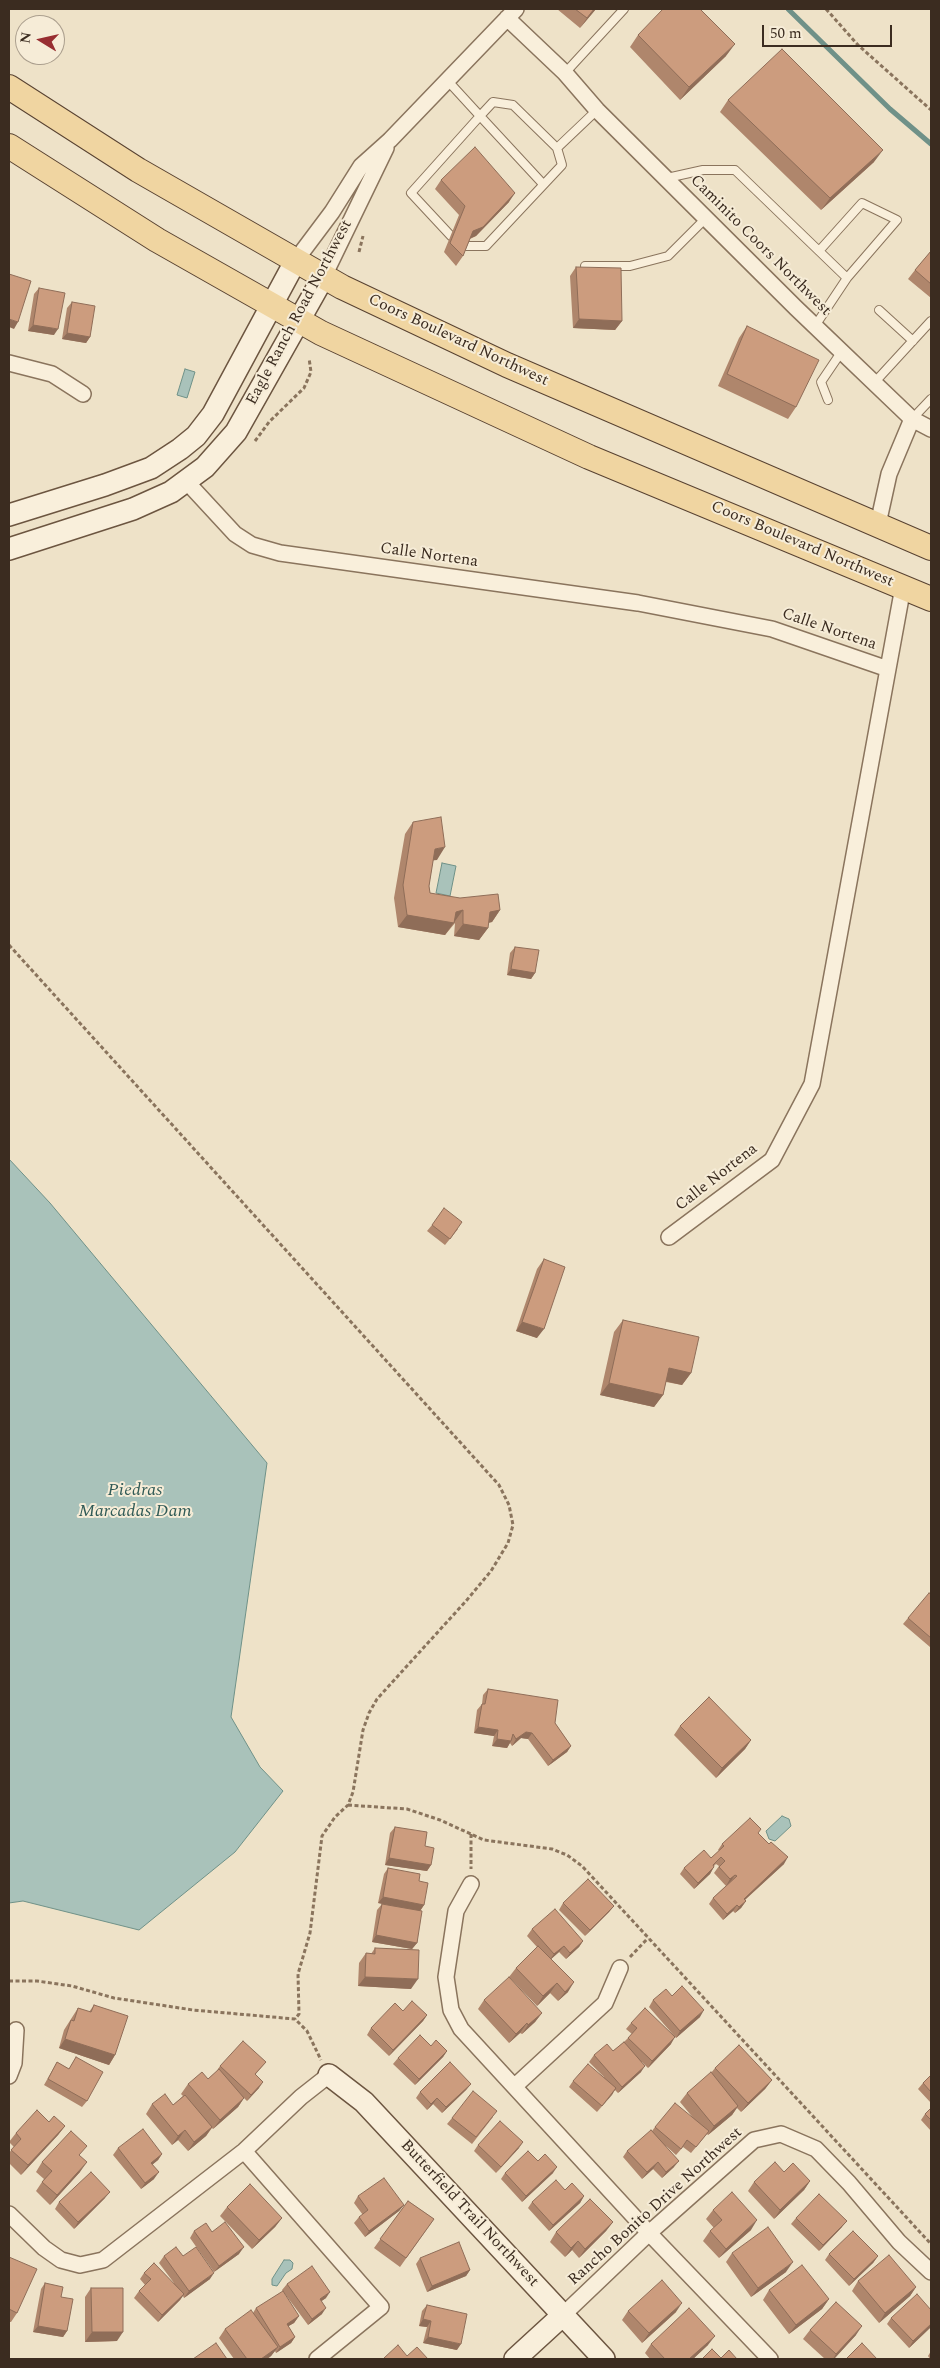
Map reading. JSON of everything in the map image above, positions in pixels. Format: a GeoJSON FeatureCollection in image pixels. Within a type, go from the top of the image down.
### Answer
{"type":"FeatureCollection","features":[{"type":"Feature","properties":{"kind":"main road","name":"Coors Boulevard Northwest"},"geometry":{"type":"LineString","coordinates":[[9,87],[138,170],[342,287],[507,365],[931,548]]}},
{"type":"Feature","properties":{"kind":"main road","name":"Coors Boulevard Northwest"},"geometry":{"type":"LineString","coordinates":[[9,146],[149,235],[298,321],[589,457],[931,600]]}},
{"type":"Feature","properties":{"kind":"street","name":"Caminito Coors Northwest"},"geometry":{"type":"LineString","coordinates":[[511,13],[596,110],[874,383],[912,418],[931,429]]}},
{"type":"Feature","properties":{"kind":"street"},"geometry":{"type":"LineString","coordinates":[[390,140],[511,13]]}},
{"type":"Feature","properties":{"kind":"street","name":"Eagle Ranch Road Northwest"},"geometry":{"type":"LineString","coordinates":[[9,515],[114,482],[151,468],[196,436],[213,414],[296,260],[332,212],[361,166],[390,140]]}},
{"type":"Feature","properties":{"kind":"street","name":"Eagle Ranch Road Northwest"},"geometry":{"type":"LineString","coordinates":[[9,549],[133,509],[171,492],[205,466],[236,432],[324,276],[390,140]]}},
{"type":"Feature","properties":{"kind":"street"},"geometry":{"type":"LineString","coordinates":[[9,363],[52,374],[83,394]]}},
{"type":"Feature","properties":{"kind":"street"},"geometry":{"type":"LineString","coordinates":[[878,524],[889,474],[912,418]]}},
{"type":"Feature","properties":{"kind":"street","name":"Calle Nortena"},"geometry":{"type":"LineString","coordinates":[[186,481],[235,534],[252,546],[280,553],[638,603],[772,629],[888,669],[812,1084],[772,1160],[669,1237]]}},
{"type":"Feature","properties":{"kind":"street"},"geometry":{"type":"LineString","coordinates":[[888,669],[903,587]]}},
{"type":"Feature","properties":{"kind":"street"},"geometry":{"type":"LineString","coordinates":[[471,1884],[456,1911],[446,1977],[451,2010],[461,2029],[770,2359]]}},
{"type":"Feature","properties":{"kind":"street"},"geometry":{"type":"LineString","coordinates":[[515,2086],[606,2003],[620,1968]]}},
{"type":"Feature","properties":{"kind":"street"},"geometry":{"type":"LineString","coordinates":[[9,2076],[14,2063],[16,2030]]}},
{"type":"Feature","properties":{"kind":"street"},"geometry":{"type":"LineString","coordinates":[[9,2214],[44,2248],[61,2260],[80,2265],[103,2260],[244,2152],[301,2097],[329,2075]]}},
{"type":"Feature","properties":{"kind":"street","name":"Butterfield Trail Northwest"},"geometry":{"type":"LineString","coordinates":[[329,2075],[364,2102],[604,2359]]}},
{"type":"Feature","properties":{"kind":"street","name":"Rancho Bonito Drive Northwest"},"geometry":{"type":"LineString","coordinates":[[564,2315],[650,2233],[754,2140],[781,2134],[816,2149],[849,2183],[899,2242],[931,2272]]}},
{"type":"Feature","properties":{"kind":"street"},"geometry":{"type":"LineString","coordinates":[[244,2152],[381,2307],[318,2359]]}},
{"type":"Feature","properties":{"kind":"street"},"geometry":{"type":"LineString","coordinates":[[515,2359],[564,2315]]}},
{"type":"Feature","properties":{"kind":"lane"},"geometry":{"type":"LineString","coordinates":[[565,73],[624,9]]}},
{"type":"Feature","properties":{"kind":"lane"},"geometry":{"type":"LineString","coordinates":[[448,80],[543,184]]}},
{"type":"Feature","properties":{"kind":"lane"},"geometry":{"type":"LineString","coordinates":[[451,236],[410,193],[493,102],[514,105],[557,148],[562,165],[486,246],[463,246]]}},
{"type":"Feature","properties":{"kind":"lane"},"geometry":{"type":"LineString","coordinates":[[557,148],[596,110]]}},
{"type":"Feature","properties":{"kind":"lane"},"geometry":{"type":"LineString","coordinates":[[667,178],[703,170],[735,170],[847,278]]}},
{"type":"Feature","properties":{"kind":"lane"},"geometry":{"type":"LineString","coordinates":[[815,326],[847,278],[897,220],[862,203],[819,251]]}},
{"type":"Feature","properties":{"kind":"lane"},"geometry":{"type":"LineString","coordinates":[[585,266],[630,266],[668,256],[706,218]]}},
{"type":"Feature","properties":{"kind":"lane"},"geometry":{"type":"LineString","coordinates":[[879,310],[913,341]]}},
{"type":"Feature","properties":{"kind":"lane"},"geometry":{"type":"LineString","coordinates":[[874,383],[931,321]]}},
{"type":"Feature","properties":{"kind":"lane"},"geometry":{"type":"LineString","coordinates":[[828,400],[821,382],[842,352]]}},
{"type":"Feature","properties":{"kind":"lane"},"geometry":{"type":"LineString","coordinates":[[912,418],[931,398]]}},
{"type":"Feature","properties":{"kind":"path"},"geometry":{"type":"LineString","coordinates":[[826,9],[858,45],[931,110]]}},
{"type":"Feature","properties":{"kind":"path"},"geometry":{"type":"LineString","coordinates":[[359,252],[365,228]]}},
{"type":"Feature","properties":{"kind":"path"},"geometry":{"type":"LineString","coordinates":[[9,945],[499,1485],[509,1505],[513,1525],[508,1543],[491,1571],[377,1699],[369,1713],[363,1730],[353,1792],[348,1805],[335,1817],[322,1836],[310,1933],[298,1974],[299,2014],[294,2018]]}},
{"type":"Feature","properties":{"kind":"path"},"geometry":{"type":"LineString","coordinates":[[348,1805],[407,1809],[440,1820],[484,1840],[567,1854],[582,1866],[931,2244]]}},
{"type":"Feature","properties":{"kind":"path"},"geometry":{"type":"LineString","coordinates":[[470,1834],[471,1884]]}},
{"type":"Feature","properties":{"kind":"path"},"geometry":{"type":"LineString","coordinates":[[620,1968],[648,1938]]}},
{"type":"Feature","properties":{"kind":"path"},"geometry":{"type":"LineString","coordinates":[[9,1981],[37,1981],[63,1985],[114,1998],[193,2010],[294,2018],[307,2031],[329,2075]]}},
{"type":"Feature","properties":{"kind":"water"},"geometry":{"type":"Polygon","coordinates":[[[185,369],[195,372],[187,398],[177,395],[185,369]]]}},
{"type":"Feature","properties":{"kind":"water"},"geometry":{"type":"Polygon","coordinates":[[[442,863],[456,866],[450,896],[436,893],[442,863]]]}},
{"type":"Feature","properties":{"kind":"water","name":"Piedras Marcadas Dam"},"geometry":{"type":"Polygon","coordinates":[[[9,1159],[50,1203],[267,1463],[231,1717],[260,1767],[283,1791],[235,1852],[139,1930],[23,1901],[9,1903],[9,1159]]]}},
{"type":"Feature","properties":{"kind":"water"},"geometry":{"type":"Polygon","coordinates":[[[782,1816],[789,1819],[791,1826],[775,1841],[769,1839],[766,1831],[782,1816]]]}},
{"type":"Feature","properties":{"kind":"water"},"geometry":{"type":"Polygon","coordinates":[[[284,2260],[290,2260],[293,2263],[292,2269],[286,2273],[277,2286],[272,2285],[272,2279],[284,2260]]]}},
{"type":"Feature","properties":{"kind":"building"},"geometry":{"type":"Polygon","coordinates":[[[575,9],[594,9],[587,18],[575,9]]]}},
{"type":"Feature","properties":{"kind":"building"},"geometry":{"type":"Polygon","coordinates":[[[663,9],[700,9],[735,44],[689,87],[638,35],[663,9]]]}},
{"type":"Feature","properties":{"kind":"building"},"geometry":{"type":"Polygon","coordinates":[[[782,49],[883,150],[830,198],[728,100],[782,49]]]}},
{"type":"Feature","properties":{"kind":"building"},"geometry":{"type":"Polygon","coordinates":[[[475,147],[515,193],[483,227],[473,231],[463,256],[450,243],[465,206],[441,180],[475,147]]]}},
{"type":"Feature","properties":{"kind":"building"},"geometry":{"type":"Polygon","coordinates":[[[931,251],[931,284],[915,270],[931,251]]]}},
{"type":"Feature","properties":{"kind":"building"},"geometry":{"type":"Polygon","coordinates":[[[576,267],[621,268],[622,321],[579,319],[576,267]]]}},
{"type":"Feature","properties":{"kind":"building"},"geometry":{"type":"Polygon","coordinates":[[[9,274],[31,281],[18,322],[9,319],[9,274]]]}},
{"type":"Feature","properties":{"kind":"building"},"geometry":{"type":"Polygon","coordinates":[[[39,288],[65,293],[58,329],[33,325],[39,288]]]}},
{"type":"Feature","properties":{"kind":"building"},"geometry":{"type":"Polygon","coordinates":[[[72,302],[95,306],[90,337],[67,333],[72,302]]]}},
{"type":"Feature","properties":{"kind":"building"},"geometry":{"type":"Polygon","coordinates":[[[747,326],[819,360],[796,407],[727,374],[747,326]]]}},
{"type":"Feature","properties":{"kind":"building"},"geometry":{"type":"Polygon","coordinates":[[[441,817],[445,847],[435,849],[429,886],[430,893],[460,898],[498,894],[500,910],[490,912],[488,928],[463,924],[463,910],[456,912],[454,923],[407,915],[403,885],[413,822],[441,817]]]}},
{"type":"Feature","properties":{"kind":"building"},"geometry":{"type":"Polygon","coordinates":[[[515,947],[539,950],[535,973],[511,969],[515,947]]]}},
{"type":"Feature","properties":{"kind":"building"},"geometry":{"type":"Polygon","coordinates":[[[444,1208],[462,1222],[450,1239],[432,1225],[444,1208]]]}},
{"type":"Feature","properties":{"kind":"building"},"geometry":{"type":"Polygon","coordinates":[[[544,1259],[565,1267],[544,1329],[522,1322],[544,1259]]]}},
{"type":"Feature","properties":{"kind":"building"},"geometry":{"type":"Polygon","coordinates":[[[623,1320],[699,1337],[691,1373],[669,1368],[663,1395],[609,1383],[623,1320]]]}},
{"type":"Feature","properties":{"kind":"building"},"geometry":{"type":"Polygon","coordinates":[[[929,1593],[931,1594],[931,1638],[908,1618],[929,1593]]]}},
{"type":"Feature","properties":{"kind":"building"},"geometry":{"type":"Polygon","coordinates":[[[488,1689],[558,1700],[555,1723],[571,1746],[553,1760],[532,1733],[526,1732],[516,1739],[513,1734],[511,1741],[497,1739],[498,1730],[478,1727],[482,1704],[485,1704],[488,1689]]]}},
{"type":"Feature","properties":{"kind":"building"},"geometry":{"type":"Polygon","coordinates":[[[709,1697],[751,1740],[722,1768],[680,1726],[709,1697]]]}},
{"type":"Feature","properties":{"kind":"building"},"geometry":{"type":"Polygon","coordinates":[[[750,1818],[761,1829],[758,1833],[769,1844],[771,1842],[788,1857],[744,1899],[746,1901],[739,1907],[737,1905],[727,1914],[713,1898],[737,1876],[735,1875],[730,1879],[719,1867],[725,1861],[721,1857],[698,1883],[684,1868],[704,1850],[711,1858],[724,1846],[722,1844],[750,1818]]]}},
{"type":"Feature","properties":{"kind":"building"},"geometry":{"type":"Polygon","coordinates":[[[395,1827],[427,1832],[425,1846],[434,1848],[431,1865],[389,1858],[395,1827]]]}},
{"type":"Feature","properties":{"kind":"building"},"geometry":{"type":"Polygon","coordinates":[[[388,1868],[420,1874],[419,1881],[428,1883],[424,1905],[383,1897],[388,1868]]]}},
{"type":"Feature","properties":{"kind":"building"},"geometry":{"type":"Polygon","coordinates":[[[588,1879],[614,1906],[590,1930],[563,1903],[588,1879]]]}},
{"type":"Feature","properties":{"kind":"building"},"geometry":{"type":"Polygon","coordinates":[[[382,1904],[422,1911],[417,1943],[376,1935],[382,1904]]]}},
{"type":"Feature","properties":{"kind":"building"},"geometry":{"type":"Polygon","coordinates":[[[555,1909],[583,1941],[570,1953],[564,1946],[554,1954],[532,1929],[555,1909]]]}},
{"type":"Feature","properties":{"kind":"building"},"geometry":{"type":"Polygon","coordinates":[[[538,1946],[574,1982],[565,1992],[557,1983],[543,1996],[516,1968],[538,1946]]]}},
{"type":"Feature","properties":{"kind":"building"},"geometry":{"type":"Polygon","coordinates":[[[375,1948],[419,1950],[418,1979],[365,1977],[366,1953],[375,1954],[375,1948]]]}},
{"type":"Feature","properties":{"kind":"building"},"geometry":{"type":"Polygon","coordinates":[[[509,1977],[542,2013],[528,2025],[527,2023],[516,2034],[484,2000],[509,1977]]]}},
{"type":"Feature","properties":{"kind":"building"},"geometry":{"type":"Polygon","coordinates":[[[682,1986],[704,2010],[680,2031],[653,2000],[666,1989],[672,1996],[682,1986]]]}},
{"type":"Feature","properties":{"kind":"building"},"geometry":{"type":"Polygon","coordinates":[[[412,2001],[427,2015],[393,2050],[371,2028],[395,2003],[403,2011],[412,2001]]]}},
{"type":"Feature","properties":{"kind":"building"},"geometry":{"type":"Polygon","coordinates":[[[94,2005],[128,2016],[115,2055],[65,2039],[71,2020],[74,2021],[78,2008],[91,2012],[94,2005]]]}},
{"type":"Feature","properties":{"kind":"building"},"geometry":{"type":"Polygon","coordinates":[[[645,2008],[675,2037],[652,2061],[628,2038],[637,2028],[631,2023],[645,2008]]]}},
{"type":"Feature","properties":{"kind":"building"},"geometry":{"type":"Polygon","coordinates":[[[420,2035],[431,2046],[436,2040],[447,2051],[419,2079],[398,2058],[420,2035]]]}},
{"type":"Feature","properties":{"kind":"building"},"geometry":{"type":"Polygon","coordinates":[[[243,2041],[266,2062],[255,2074],[263,2082],[251,2095],[220,2066],[243,2041]]]}},
{"type":"Feature","properties":{"kind":"building"},"geometry":{"type":"Polygon","coordinates":[[[624,2042],[645,2066],[622,2087],[594,2055],[607,2044],[613,2051],[624,2042]]]}},
{"type":"Feature","properties":{"kind":"building"},"geometry":{"type":"Polygon","coordinates":[[[739,2045],[772,2080],[748,2103],[715,2068],[739,2045]]]}},
{"type":"Feature","properties":{"kind":"building"},"geometry":{"type":"Polygon","coordinates":[[[76,2057],[103,2072],[87,2101],[48,2079],[57,2062],[69,2069],[76,2057]]]}},
{"type":"Feature","properties":{"kind":"building"},"geometry":{"type":"Polygon","coordinates":[[[450,2062],[471,2084],[446,2107],[437,2098],[431,2104],[420,2092],[450,2062]]]}},
{"type":"Feature","properties":{"kind":"building"},"geometry":{"type":"Polygon","coordinates":[[[588,2064],[616,2088],[602,2106],[573,2081],[588,2064]]]}},
{"type":"Feature","properties":{"kind":"building"},"geometry":{"type":"Polygon","coordinates":[[[219,2069],[244,2098],[220,2120],[188,2084],[202,2072],[208,2079],[219,2069]]]}},
{"type":"Feature","properties":{"kind":"building"},"geometry":{"type":"Polygon","coordinates":[[[711,2072],[738,2106],[714,2126],[687,2093],[711,2072]]]}},
{"type":"Feature","properties":{"kind":"building"},"geometry":{"type":"Polygon","coordinates":[[[931,2075],[931,2092],[923,2083],[931,2075]]]}},
{"type":"Feature","properties":{"kind":"building"},"geometry":{"type":"Polygon","coordinates":[[[473,2091],[497,2111],[476,2137],[452,2118],[473,2091]]]}},
{"type":"Feature","properties":{"kind":"building"},"geometry":{"type":"Polygon","coordinates":[[[165,2094],[173,2105],[185,2095],[212,2127],[194,2142],[185,2130],[178,2136],[152,2104],[165,2094]]]}},
{"type":"Feature","properties":{"kind":"building"},"geometry":{"type":"Polygon","coordinates":[[[675,2103],[709,2131],[696,2147],[687,2140],[681,2149],[655,2127],[675,2103]]]}},
{"type":"Feature","properties":{"kind":"building"},"geometry":{"type":"Polygon","coordinates":[[[931,2108],[931,2120],[925,2114],[931,2108]]]}},
{"type":"Feature","properties":{"kind":"building"},"geometry":{"type":"Polygon","coordinates":[[[37,2110],[49,2122],[54,2116],[65,2126],[28,2165],[11,2150],[21,2139],[16,2133],[37,2110]]]}},
{"type":"Feature","properties":{"kind":"building"},"geometry":{"type":"Polygon","coordinates":[[[500,2121],[523,2142],[501,2167],[478,2145],[500,2121]]]}},
{"type":"Feature","properties":{"kind":"building"},"geometry":{"type":"Polygon","coordinates":[[[143,2129],[162,2154],[151,2163],[159,2172],[145,2183],[118,2148],[143,2129]]]}},
{"type":"Feature","properties":{"kind":"building"},"geometry":{"type":"Polygon","coordinates":[[[651,2130],[679,2161],[666,2172],[658,2162],[647,2172],[627,2151],[651,2130]]]}},
{"type":"Feature","properties":{"kind":"building"},"geometry":{"type":"Polygon","coordinates":[[[71,2131],[87,2146],[79,2155],[87,2162],[57,2195],[42,2182],[52,2171],[42,2162],[71,2131]]]}},
{"type":"Feature","properties":{"kind":"building"},"geometry":{"type":"Polygon","coordinates":[[[528,2151],[538,2161],[545,2154],[557,2167],[526,2196],[505,2173],[528,2151]]]}},
{"type":"Feature","properties":{"kind":"building"},"geometry":{"type":"Polygon","coordinates":[[[775,2162],[784,2172],[793,2163],[810,2181],[780,2210],[754,2182],[775,2162]]]}},
{"type":"Feature","properties":{"kind":"building"},"geometry":{"type":"Polygon","coordinates":[[[91,2172],[110,2192],[78,2222],[59,2202],[91,2172]]]}},
{"type":"Feature","properties":{"kind":"building"},"geometry":{"type":"Polygon","coordinates":[[[384,2178],[404,2205],[369,2231],[359,2217],[368,2210],[358,2196],[384,2178]]]}},
{"type":"Feature","properties":{"kind":"building"},"geometry":{"type":"Polygon","coordinates":[[[556,2180],[565,2190],[572,2183],[584,2196],[553,2225],[532,2202],[556,2180]]]}},
{"type":"Feature","properties":{"kind":"building"},"geometry":{"type":"Polygon","coordinates":[[[250,2184],[282,2218],[259,2240],[227,2207],[250,2184]]]}},
{"type":"Feature","properties":{"kind":"building"},"geometry":{"type":"Polygon","coordinates":[[[732,2192],[757,2220],[726,2249],[710,2231],[722,2220],[713,2210],[732,2192]]]}},
{"type":"Feature","properties":{"kind":"building"},"geometry":{"type":"Polygon","coordinates":[[[819,2194],[847,2221],[823,2245],[796,2218],[819,2194]]]}},
{"type":"Feature","properties":{"kind":"building"},"geometry":{"type":"Polygon","coordinates":[[[590,2199],[613,2222],[585,2249],[578,2241],[571,2248],[556,2232],[590,2199]]]}},
{"type":"Feature","properties":{"kind":"building"},"geometry":{"type":"Polygon","coordinates":[[[408,2201],[434,2219],[406,2258],[380,2239],[408,2201]]]}},
{"type":"Feature","properties":{"kind":"building"},"geometry":{"type":"Polygon","coordinates":[[[225,2222],[244,2247],[219,2266],[194,2231],[206,2223],[212,2232],[225,2222]]]}},
{"type":"Feature","properties":{"kind":"building"},"geometry":{"type":"Polygon","coordinates":[[[768,2227],[793,2262],[758,2288],[732,2253],[768,2227]]]}},
{"type":"Feature","properties":{"kind":"building"},"geometry":{"type":"Polygon","coordinates":[[[853,2231],[878,2256],[854,2279],[829,2254],[853,2231]]]}},
{"type":"Feature","properties":{"kind":"building"},"geometry":{"type":"Polygon","coordinates":[[[459,2242],[470,2270],[432,2286],[420,2258],[459,2242]]]}},
{"type":"Feature","properties":{"kind":"building"},"geometry":{"type":"Polygon","coordinates":[[[176,2247],[183,2256],[196,2247],[214,2273],[189,2291],[164,2256],[176,2247]]]}},
{"type":"Feature","properties":{"kind":"building"},"geometry":{"type":"Polygon","coordinates":[[[889,2255],[916,2287],[885,2313],[858,2281],[889,2255]]]}},
{"type":"Feature","properties":{"kind":"building"},"geometry":{"type":"Polygon","coordinates":[[[9,2257],[37,2269],[17,2313],[9,2309],[9,2257]]]}},
{"type":"Feature","properties":{"kind":"building"},"geometry":{"type":"Polygon","coordinates":[[[154,2263],[184,2294],[162,2315],[139,2291],[151,2279],[144,2273],[154,2263]]]}},
{"type":"Feature","properties":{"kind":"building"},"geometry":{"type":"Polygon","coordinates":[[[802,2265],[829,2299],[796,2325],[769,2290],[802,2265]]]}},
{"type":"Feature","properties":{"kind":"building"},"geometry":{"type":"Polygon","coordinates":[[[312,2266],[330,2292],[320,2299],[326,2308],[312,2319],[287,2284],[312,2266]]]}},
{"type":"Feature","properties":{"kind":"building"},"geometry":{"type":"Polygon","coordinates":[[[662,2280],[682,2303],[649,2333],[628,2311],[662,2280]]]}},
{"type":"Feature","properties":{"kind":"building"},"geometry":{"type":"Polygon","coordinates":[[[45,2283],[63,2287],[61,2297],[73,2299],[67,2331],[38,2326],[45,2283]]]}},
{"type":"Feature","properties":{"kind":"building"},"geometry":{"type":"Polygon","coordinates":[[[91,2288],[123,2288],[123,2332],[92,2332],[91,2288]]]}},
{"type":"Feature","properties":{"kind":"building"},"geometry":{"type":"Polygon","coordinates":[[[283,2291],[299,2316],[287,2324],[295,2337],[280,2347],[256,2308],[283,2291]]]}},
{"type":"Feature","properties":{"kind":"building"},"geometry":{"type":"Polygon","coordinates":[[[917,2294],[931,2310],[931,2324],[913,2341],[891,2318],[917,2294]]]}},
{"type":"Feature","properties":{"kind":"building"},"geometry":{"type":"Polygon","coordinates":[[[836,2302],[862,2326],[836,2354],[810,2330],[836,2302]]]}},
{"type":"Feature","properties":{"kind":"building"},"geometry":{"type":"Polygon","coordinates":[[[427,2305],[467,2314],[461,2344],[428,2337],[431,2321],[423,2319],[427,2305]]]}},
{"type":"Feature","properties":{"kind":"building"},"geometry":{"type":"Polygon","coordinates":[[[689,2308],[715,2336],[689,2359],[665,2359],[651,2344],[689,2308]]]}},
{"type":"Feature","properties":{"kind":"building"},"geometry":{"type":"Polygon","coordinates":[[[251,2310],[278,2347],[261,2359],[247,2359],[225,2329],[251,2310]]]}},
{"type":"Feature","properties":{"kind":"building"},"geometry":{"type":"Polygon","coordinates":[[[216,2343],[227,2359],[193,2359],[216,2343]]]}},
{"type":"Feature","properties":{"kind":"building"},"geometry":{"type":"Polygon","coordinates":[[[862,2343],[877,2359],[846,2359],[862,2343]]]}},
{"type":"Feature","properties":{"kind":"building"},"geometry":{"type":"Polygon","coordinates":[[[398,2345],[407,2356],[417,2347],[428,2359],[384,2358],[398,2345]]]}},
{"type":"Feature","properties":{"kind":"building"},"geometry":{"type":"Polygon","coordinates":[[[712,2349],[721,2358],[729,2350],[737,2359],[702,2359],[712,2349]]]}},
{"type":"Feature","properties":{"kind":"waterway"},"geometry":{"type":"LineString","coordinates":[[788,9],[890,109],[931,144]]}}]}
